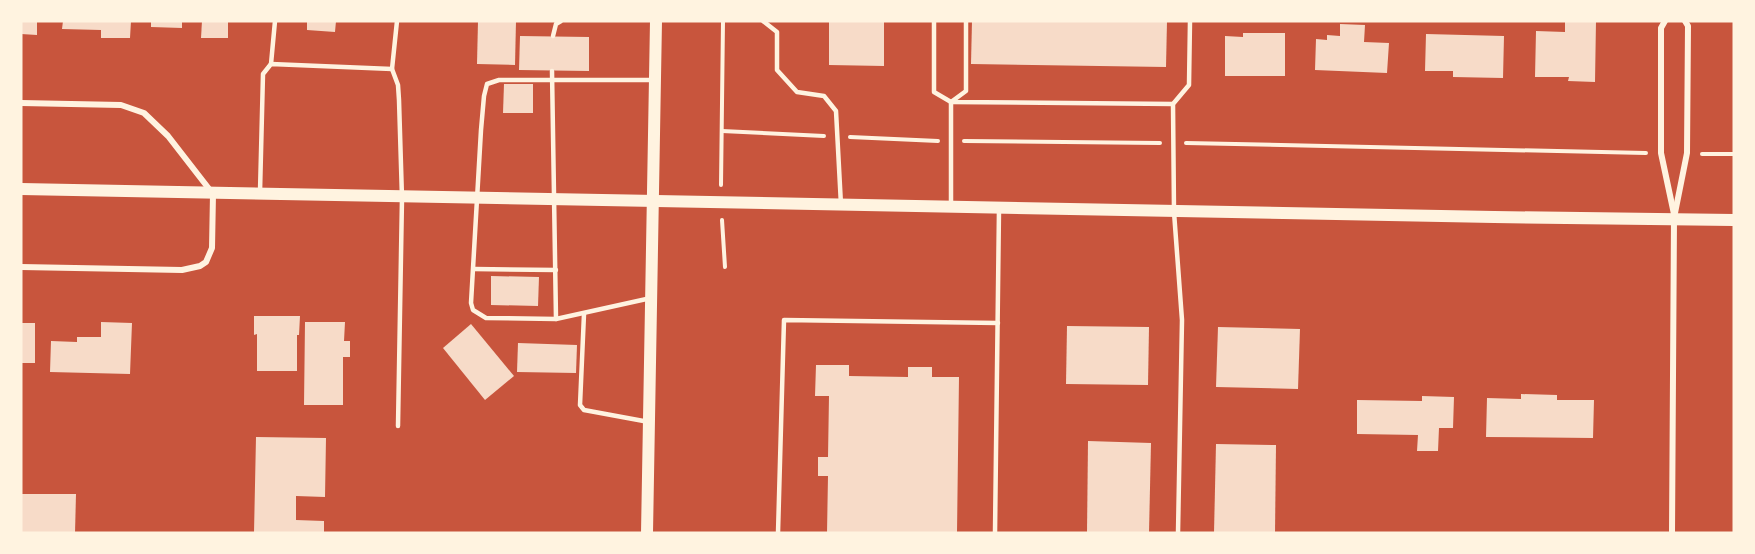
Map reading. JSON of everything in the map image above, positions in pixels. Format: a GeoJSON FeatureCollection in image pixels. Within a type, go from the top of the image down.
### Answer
{"type":"FeatureCollection","features":[{"type":"Feature","properties":{"kind":"main road"},"geometry":{"type":"LineString","coordinates":[[647,533],[656,21]]}},
{"type":"Feature","properties":{"kind":"main road"},"geometry":{"type":"LineString","coordinates":[[21,189],[1494,218],[1734,220]]}},
{"type":"Feature","properties":{"kind":"street"},"geometry":{"type":"LineString","coordinates":[[1665,21],[1661,28],[1661,153],[1674,218]]}},
{"type":"Feature","properties":{"kind":"street"},"geometry":{"type":"LineString","coordinates":[[1672,533],[1674,218],[1687,153],[1688,26],[1685,21]]}},
{"type":"Feature","properties":{"kind":"street"},"geometry":{"type":"LineString","coordinates":[[21,103],[121,105],[144,113],[168,136],[213,194],[212,248],[206,262],[200,266],[182,270],[21,267]]}},
{"type":"Feature","properties":{"kind":"lane"},"geometry":{"type":"LineString","coordinates":[[260,195],[263,74],[271,64],[275,21]]}},
{"type":"Feature","properties":{"kind":"lane"},"geometry":{"type":"LineString","coordinates":[[397,21],[392,69],[398,85],[402,198],[398,426]]}},
{"type":"Feature","properties":{"kind":"lane"},"geometry":{"type":"LineString","coordinates":[[553,36],[556,24],[561,21]]}},
{"type":"Feature","properties":{"kind":"lane"},"geometry":{"type":"LineString","coordinates":[[763,21],[777,32],[777,70],[797,92],[824,96],[836,111],[841,206]]}},
{"type":"Feature","properties":{"kind":"lane"},"geometry":{"type":"LineString","coordinates":[[934,21],[934,92],[951,102],[1173,104]]}},
{"type":"Feature","properties":{"kind":"lane"},"geometry":{"type":"LineString","coordinates":[[951,102],[966,91],[966,21]]}},
{"type":"Feature","properties":{"kind":"lane"},"geometry":{"type":"LineString","coordinates":[[1178,533],[1182,320],[1174,212],[1173,104],[1189,85],[1190,21]]}},
{"type":"Feature","properties":{"kind":"lane"},"geometry":{"type":"LineString","coordinates":[[271,64],[392,69]]}},
{"type":"Feature","properties":{"kind":"lane"},"geometry":{"type":"LineString","coordinates":[[552,71],[556,319]]}},
{"type":"Feature","properties":{"kind":"lane"},"geometry":{"type":"LineString","coordinates":[[651,298],[556,319],[486,318],[473,310],[480,130],[487,84],[499,80],[655,80]]}},
{"type":"Feature","properties":{"kind":"lane"},"geometry":{"type":"LineString","coordinates":[[951,102],[951,208]]}},
{"type":"Feature","properties":{"kind":"lane"},"geometry":{"type":"LineString","coordinates":[[995,533],[999,208]]}},
{"type":"Feature","properties":{"kind":"lane"},"geometry":{"type":"LineString","coordinates":[[474,269],[555,270]]}},
{"type":"Feature","properties":{"kind":"lane"},"geometry":{"type":"LineString","coordinates":[[584,314],[580,405],[584,410],[649,422]]}},
{"type":"Feature","properties":{"kind":"lane"},"geometry":{"type":"LineString","coordinates":[[778,533],[784,320],[998,323]]}},
{"type":"Feature","properties":{"kind":"path"},"geometry":{"type":"LineString","coordinates":[[723,21],[721,204],[725,267]]}},
{"type":"Feature","properties":{"kind":"path"},"geometry":{"type":"LineString","coordinates":[[722,130],[952,141],[1661,153]]}},
{"type":"Feature","properties":{"kind":"path"},"geometry":{"type":"LineString","coordinates":[[1687,153],[1734,154]]}},
{"type":"Feature","properties":{"kind":"building"},"geometry":{"type":"Polygon","coordinates":[[[21,21],[37,21],[37,35],[21,34],[21,21]]]}},
{"type":"Feature","properties":{"kind":"building"},"geometry":{"type":"Polygon","coordinates":[[[63,21],[131,21],[130,38],[101,38],[101,30],[62,29],[63,21]]]}},
{"type":"Feature","properties":{"kind":"building"},"geometry":{"type":"Polygon","coordinates":[[[151,21],[182,21],[182,28],[151,27],[151,21]]]}},
{"type":"Feature","properties":{"kind":"building"},"geometry":{"type":"Polygon","coordinates":[[[202,21],[228,21],[228,38],[201,38],[202,21]]]}},
{"type":"Feature","properties":{"kind":"building"},"geometry":{"type":"Polygon","coordinates":[[[307,21],[336,21],[335,32],[307,30],[307,21]]]}},
{"type":"Feature","properties":{"kind":"building"},"geometry":{"type":"Polygon","coordinates":[[[478,21],[516,21],[515,65],[477,64],[478,21]]]}},
{"type":"Feature","properties":{"kind":"building"},"geometry":{"type":"Polygon","coordinates":[[[829,21],[884,21],[884,66],[829,65],[829,21]]]}},
{"type":"Feature","properties":{"kind":"building"},"geometry":{"type":"Polygon","coordinates":[[[972,21],[1167,21],[1166,67],[971,64],[972,21]]]}},
{"type":"Feature","properties":{"kind":"building"},"geometry":{"type":"Polygon","coordinates":[[[1565,21],[1596,21],[1595,82],[1568,81],[1569,77],[1535,77],[1536,31],[1565,32],[1565,21]]]}},
{"type":"Feature","properties":{"kind":"building"},"geometry":{"type":"Polygon","coordinates":[[[1340,24],[1365,25],[1364,42],[1389,43],[1387,73],[1315,70],[1316,39],[1327,40],[1327,35],[1340,36],[1340,24]]]}},
{"type":"Feature","properties":{"kind":"building"},"geometry":{"type":"Polygon","coordinates":[[[1243,33],[1285,33],[1285,76],[1225,76],[1225,36],[1243,37],[1243,33]]]}},
{"type":"Feature","properties":{"kind":"building"},"geometry":{"type":"Polygon","coordinates":[[[1426,34],[1504,36],[1503,78],[1453,77],[1453,71],[1425,71],[1426,34]]]}},
{"type":"Feature","properties":{"kind":"building"},"geometry":{"type":"Polygon","coordinates":[[[520,36],[589,37],[589,71],[519,70],[520,36]]]}},
{"type":"Feature","properties":{"kind":"building"},"geometry":{"type":"Polygon","coordinates":[[[504,84],[533,84],[533,113],[503,113],[504,84]]]}},
{"type":"Feature","properties":{"kind":"building"},"geometry":{"type":"Polygon","coordinates":[[[491,276],[539,277],[538,306],[491,305],[491,276]]]}},
{"type":"Feature","properties":{"kind":"building"},"geometry":{"type":"Polygon","coordinates":[[[254,316],[300,316],[299,335],[297,335],[297,371],[257,371],[257,334],[254,335],[254,316]]]}},
{"type":"Feature","properties":{"kind":"building"},"geometry":{"type":"Polygon","coordinates":[[[101,322],[132,323],[130,374],[50,372],[51,341],[77,342],[77,337],[101,337],[101,322]]]}},
{"type":"Feature","properties":{"kind":"building"},"geometry":{"type":"Polygon","coordinates":[[[305,322],[345,322],[344,341],[350,341],[350,357],[343,357],[343,405],[304,405],[305,322]]]}},
{"type":"Feature","properties":{"kind":"building"},"geometry":{"type":"Polygon","coordinates":[[[21,323],[35,323],[35,363],[21,363],[21,323]]]}},
{"type":"Feature","properties":{"kind":"building"},"geometry":{"type":"Polygon","coordinates":[[[471,324],[514,376],[485,400],[443,348],[471,324]]]}},
{"type":"Feature","properties":{"kind":"building"},"geometry":{"type":"Polygon","coordinates":[[[1067,326],[1149,327],[1148,385],[1066,384],[1067,326]]]}},
{"type":"Feature","properties":{"kind":"building"},"geometry":{"type":"Polygon","coordinates":[[[1218,327],[1300,329],[1298,389],[1216,387],[1218,327]]]}},
{"type":"Feature","properties":{"kind":"building"},"geometry":{"type":"Polygon","coordinates":[[[518,343],[577,345],[576,373],[517,372],[518,343]]]}},
{"type":"Feature","properties":{"kind":"building"},"geometry":{"type":"Polygon","coordinates":[[[816,365],[849,365],[849,376],[908,377],[908,367],[932,367],[932,377],[959,377],[957,533],[827,533],[828,476],[818,476],[818,457],[828,457],[829,396],[815,396],[816,365]]]}},
{"type":"Feature","properties":{"kind":"building"},"geometry":{"type":"Polygon","coordinates":[[[1521,394],[1557,395],[1557,400],[1594,400],[1593,438],[1486,437],[1487,398],[1521,399],[1521,394]]]}},
{"type":"Feature","properties":{"kind":"building"},"geometry":{"type":"Polygon","coordinates":[[[1422,396],[1454,397],[1453,428],[1439,428],[1438,451],[1417,451],[1418,435],[1357,434],[1357,400],[1422,401],[1422,396]]]}},
{"type":"Feature","properties":{"kind":"building"},"geometry":{"type":"Polygon","coordinates":[[[256,437],[326,438],[325,497],[296,496],[296,520],[324,521],[324,533],[254,533],[256,437]]]}},
{"type":"Feature","properties":{"kind":"building"},"geometry":{"type":"Polygon","coordinates":[[[1088,441],[1151,443],[1149,533],[1087,533],[1088,441]]]}},
{"type":"Feature","properties":{"kind":"building"},"geometry":{"type":"Polygon","coordinates":[[[1216,444],[1276,445],[1275,533],[1214,533],[1216,444]]]}},
{"type":"Feature","properties":{"kind":"building"},"geometry":{"type":"Polygon","coordinates":[[[21,494],[76,494],[75,533],[21,533],[21,494]]]}}]}
